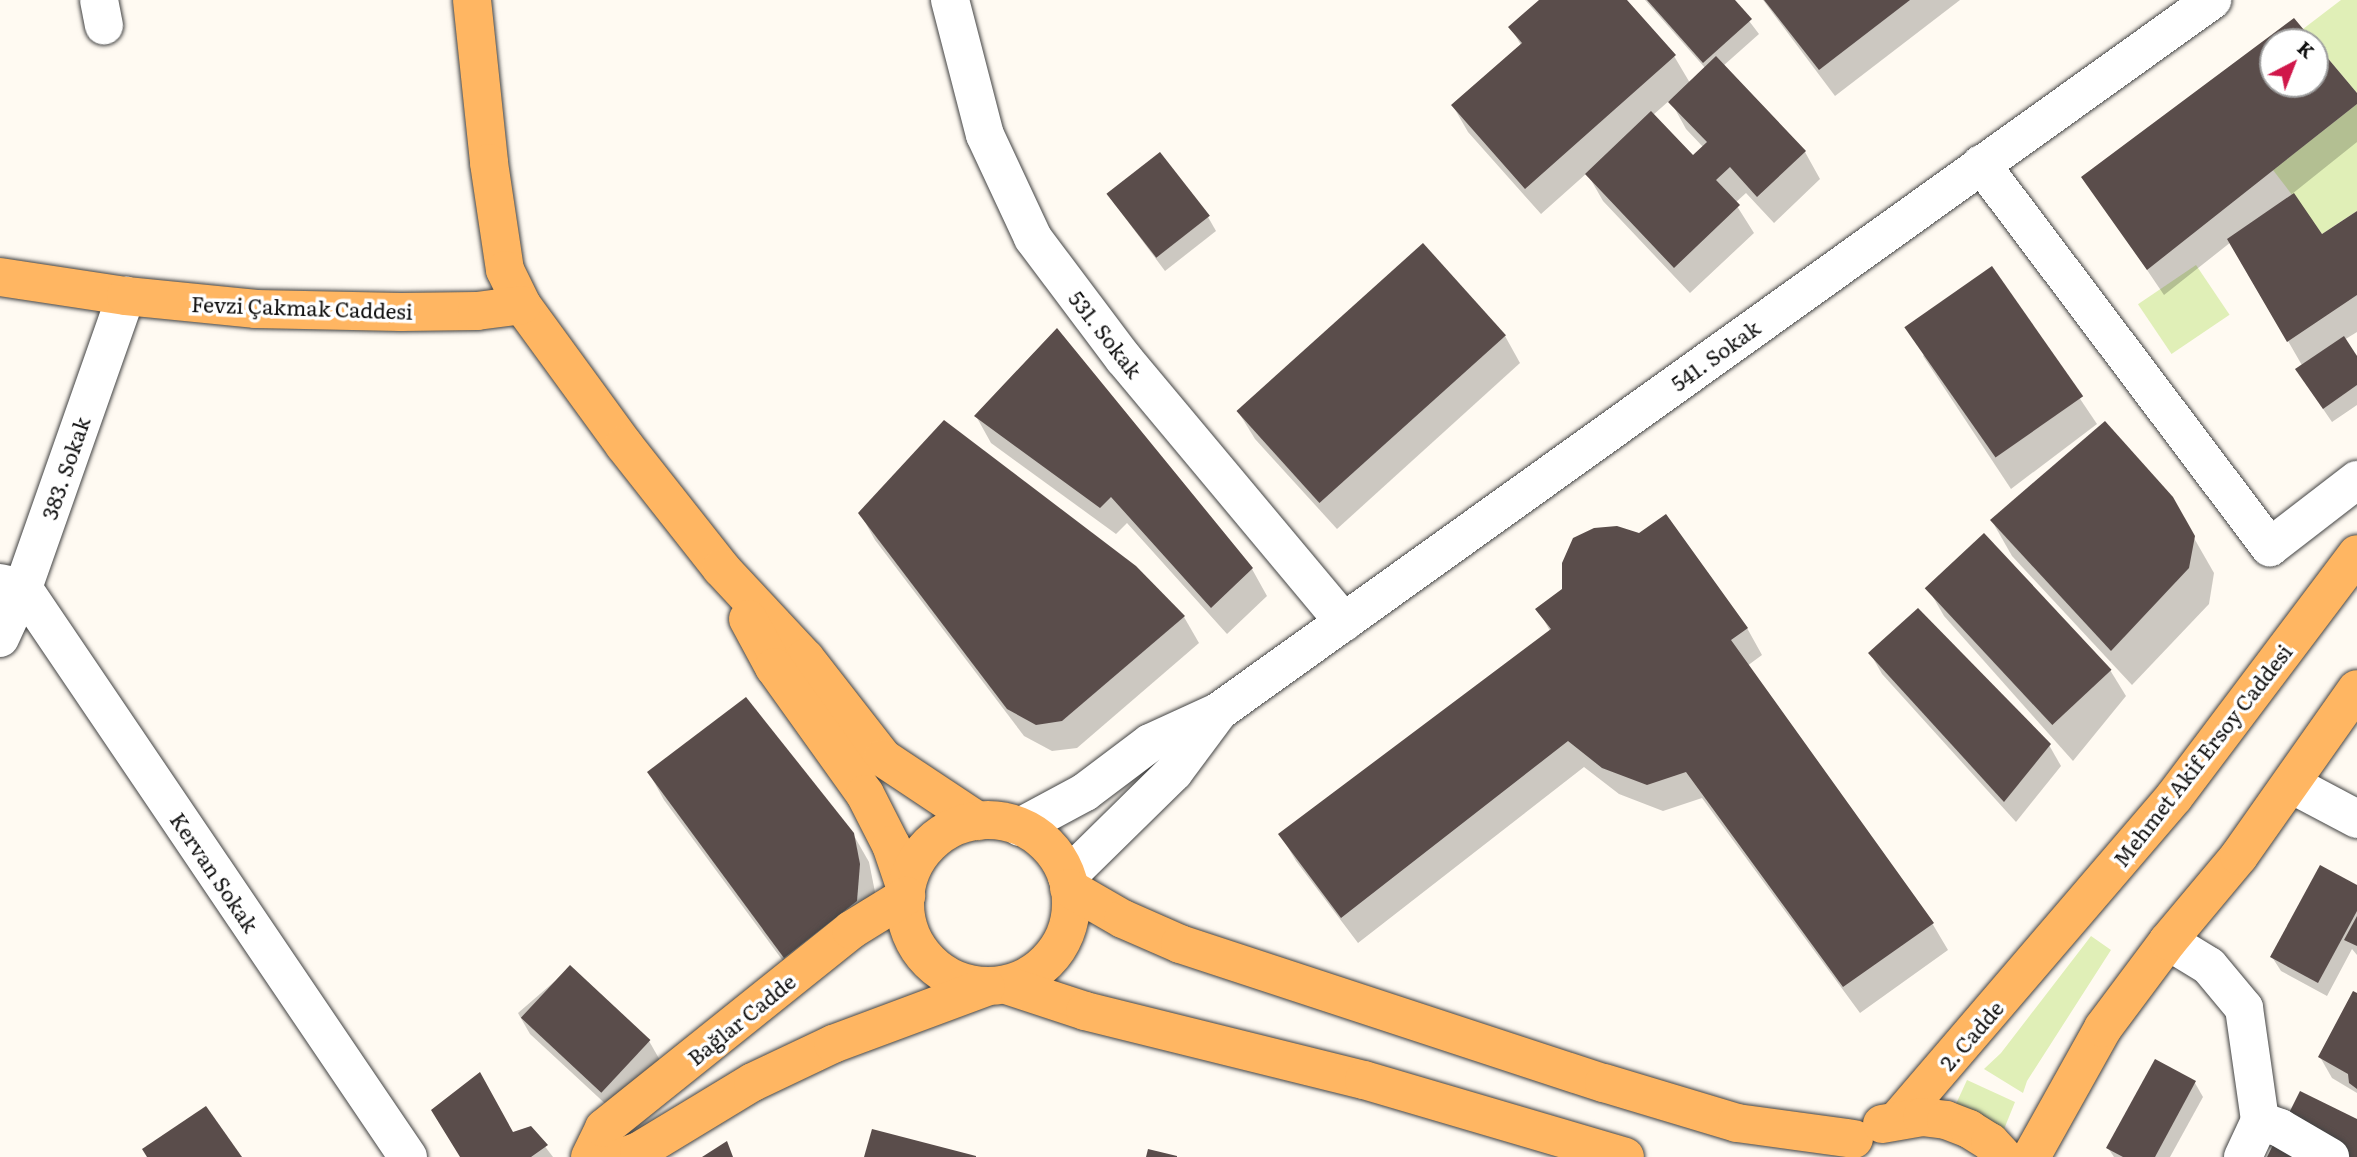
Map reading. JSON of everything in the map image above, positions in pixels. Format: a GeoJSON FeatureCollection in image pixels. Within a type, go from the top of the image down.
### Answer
{"type":"FeatureCollection","features":[{"type":"Feature","properties":{"kind":"main road"},"geometry":{"type":"LineString","coordinates":[[472,0],[489,163],[505,270],[522,305],[624,445],[720,568],[805,659],[883,758],[978,821]]}},
{"type":"Feature","properties":{"kind":"main road","name":"Fevzi Çakmak Caddesi"},"geometry":{"type":"LineString","coordinates":[[0,277],[126,296],[269,310],[477,311],[522,305]]}},
{"type":"Feature","properties":{"kind":"main road","name":"Mehmet Akif Ersoy Caddesi"},"geometry":{"type":"LineString","coordinates":[[2043,951],[2174,797],[2357,554]]}},
{"type":"Feature","properties":{"kind":"main road"},"geometry":{"type":"LineString","coordinates":[[720,568],[774,667],[865,794],[891,845],[906,892],[909,929],[931,963],[966,983],[996,986],[1085,1012],[1364,1080],[1625,1157]]}},
{"type":"Feature","properties":{"kind":"main road"},"geometry":{"type":"LineString","coordinates":[[2031,1157],[2104,1028],[2168,941],[2239,856],[2357,689]]}},
{"type":"Feature","properties":{"kind":"main road"},"geometry":{"type":"LineString","coordinates":[[632,1155],[753,1082],[833,1044],[996,986],[1027,978],[1045,964],[1060,946],[1069,924],[1068,883],[1056,856],[1041,839],[1020,827],[999,820],[978,821],[953,828],[931,843],[915,864],[906,892]]}},
{"type":"Feature","properties":{"kind":"main road"},"geometry":{"type":"LineString","coordinates":[[1068,883],[1124,919],[1180,944],[1604,1083],[1737,1123],[1845,1148],[1875,1126],[1898,1119],[1922,1117],[1947,1121],[1969,1129],[1990,1142],[2004,1157]]}},
{"type":"Feature","properties":{"kind":"main road","name":"Bağlar Cadde"},"geometry":{"type":"LineString","coordinates":[[590,1157],[604,1128],[851,930],[906,892]]}},
{"type":"Feature","properties":{"kind":"main road","name":"2. Cadde"},"geometry":{"type":"LineString","coordinates":[[1898,1119],[2043,951]]}},
{"type":"Feature","properties":{"kind":"street","name":"531. Sokak"},"geometry":{"type":"LineString","coordinates":[[950,0],[985,135],[1033,238],[1124,359],[1344,622]]}},
{"type":"Feature","properties":{"kind":"street","name":"541. Sokak"},"geometry":{"type":"LineString","coordinates":[[1218,712],[2212,0]]}},
{"type":"Feature","properties":{"kind":"street"},"geometry":{"type":"LineString","coordinates":[[1981,164],[2270,547],[2357,480]]}},
{"type":"Feature","properties":{"kind":"street","name":"383. Sokak"},"geometry":{"type":"LineString","coordinates":[[0,638],[11,585],[126,296]]}},
{"type":"Feature","properties":{"kind":"street","name":"Kervan Sokak"},"geometry":{"type":"LineString","coordinates":[[11,585],[408,1157]]}},
{"type":"Feature","properties":{"kind":"street"},"geometry":{"type":"LineString","coordinates":[[1020,827],[1085,792],[1150,743],[1218,712]]}},
{"type":"Feature","properties":{"kind":"street"},"geometry":{"type":"LineString","coordinates":[[1068,883],[1174,772],[1218,712]]}},
{"type":"Feature","properties":{"kind":"street"},"geometry":{"type":"LineString","coordinates":[[2291,784],[2357,819]]}},
{"type":"Feature","properties":{"kind":"street"},"geometry":{"type":"LineString","coordinates":[[2168,941],[2209,966],[2244,1008],[2260,1121],[2243,1157]]}},
{"type":"Feature","properties":{"kind":"street"},"geometry":{"type":"LineString","coordinates":[[2260,1121],[2280,1128],[2330,1157]]}},
{"type":"Feature","properties":{"kind":"green space"},"geometry":{"type":"Polygon","coordinates":[[[2341,0],[2357,0],[2357,93],[2329,60],[2329,28],[2304,28],[2341,0]]]}},
{"type":"Feature","properties":{"kind":"green space"},"geometry":{"type":"Polygon","coordinates":[[[2357,104],[2357,211],[2322,234],[2273,170],[2357,104]]]}},
{"type":"Feature","properties":{"kind":"green space"},"geometry":{"type":"Polygon","coordinates":[[[2196,265],[2230,315],[2172,354],[2138,304],[2196,265]]]}},
{"type":"Feature","properties":{"kind":"green space"},"geometry":{"type":"Polygon","coordinates":[[[2091,936],[2111,950],[2027,1081],[2023,1093],[1984,1069],[2001,1053],[2091,936]]]}},
{"type":"Feature","properties":{"kind":"green space"},"geometry":{"type":"Polygon","coordinates":[[[1967,1080],[2015,1102],[2002,1134],[1956,1104],[1967,1080]]]}},
{"type":"Feature","properties":{"kind":"building"},"geometry":{"type":"Polygon","coordinates":[[[1539,0],[1627,0],[1676,55],[1525,189],[1451,105],[1522,43],[1508,27],[1539,0]]]}},
{"type":"Feature","properties":{"kind":"building"},"geometry":{"type":"Polygon","coordinates":[[[1647,0],[1735,0],[1752,19],[1703,63],[1647,0]]]}},
{"type":"Feature","properties":{"kind":"building"},"geometry":{"type":"Polygon","coordinates":[[[1764,0],[1910,0],[1819,70],[1764,0]]]}},
{"type":"Feature","properties":{"kind":"building"},"geometry":{"type":"Polygon","coordinates":[[[2294,18],[2302,28],[2281,28],[2294,18]]]}},
{"type":"Feature","properties":{"kind":"building"},"geometry":{"type":"Polygon","coordinates":[[[2259,44],[2259,98],[2329,98],[2329,60],[2357,93],[2357,104],[2147,270],[2081,177],[2259,44]]]}},
{"type":"Feature","properties":{"kind":"building"},"geometry":{"type":"Polygon","coordinates":[[[1716,56],[1806,151],[1757,197],[1730,167],[1716,180],[1740,205],[1674,268],[1585,174],[1651,111],[1693,155],[1707,142],[1668,102],[1716,56]]]}},
{"type":"Feature","properties":{"kind":"building"},"geometry":{"type":"Polygon","coordinates":[[[1160,152],[1210,216],[1156,258],[1106,194],[1160,152]]]}},
{"type":"Feature","properties":{"kind":"building"},"geometry":{"type":"Polygon","coordinates":[[[2294,193],[2322,234],[2357,211],[2357,295],[2287,342],[2227,239],[2294,193]]]}},
{"type":"Feature","properties":{"kind":"building"},"geometry":{"type":"Polygon","coordinates":[[[1423,243],[1506,335],[1319,503],[1236,411],[1423,243]]]}},
{"type":"Feature","properties":{"kind":"building"},"geometry":{"type":"Polygon","coordinates":[[[1992,266],[2083,396],[1996,458],[1904,327],[1992,266]]]}},
{"type":"Feature","properties":{"kind":"building"},"geometry":{"type":"Polygon","coordinates":[[[1057,328],[1253,568],[1211,608],[1111,497],[1100,508],[974,416],[1057,328]]]}},
{"type":"Feature","properties":{"kind":"building"},"geometry":{"type":"Polygon","coordinates":[[[2344,336],[2357,356],[2357,385],[2323,409],[2295,369],[2344,336]]]}},
{"type":"Feature","properties":{"kind":"building"},"geometry":{"type":"Polygon","coordinates":[[[944,420],[1136,566],[1185,616],[1062,721],[1036,725],[1007,709],[858,513],[944,420]]]}},
{"type":"Feature","properties":{"kind":"building"},"geometry":{"type":"Polygon","coordinates":[[[2105,421],[2173,497],[2195,536],[2189,568],[2111,651],[1990,520],[2105,421]]]}},
{"type":"Feature","properties":{"kind":"building"},"geometry":{"type":"Polygon","coordinates":[[[1666,514],[1748,628],[1731,640],[1934,923],[1843,987],[1686,772],[1647,785],[1602,768],[1568,741],[1341,918],[1278,834],[1551,629],[1535,609],[1562,589],[1562,563],[1573,538],[1594,528],[1617,526],[1639,533],[1666,514]]]}},
{"type":"Feature","properties":{"kind":"building"},"geometry":{"type":"Polygon","coordinates":[[[1984,533],[2112,670],[2052,725],[1925,588],[1984,533]]]}},
{"type":"Feature","properties":{"kind":"building"},"geometry":{"type":"Polygon","coordinates":[[[1918,608],[2051,744],[2004,802],[1868,653],[1918,608]]]}},
{"type":"Feature","properties":{"kind":"building"},"geometry":{"type":"Polygon","coordinates":[[[746,697],[854,833],[860,864],[857,901],[784,958],[647,772],[746,697]]]}},
{"type":"Feature","properties":{"kind":"building"},"geometry":{"type":"Polygon","coordinates":[[[2320,865],[2357,885],[2357,911],[2318,983],[2270,957],[2320,865]]]}},
{"type":"Feature","properties":{"kind":"building"},"geometry":{"type":"Polygon","coordinates":[[[2357,916],[2357,946],[2344,940],[2357,916]]]}},
{"type":"Feature","properties":{"kind":"building"},"geometry":{"type":"Polygon","coordinates":[[[570,965],[650,1040],[601,1093],[521,1018],[570,965]]]}},
{"type":"Feature","properties":{"kind":"building"},"geometry":{"type":"Polygon","coordinates":[[[2353,991],[2357,993],[2357,1089],[2349,1083],[2348,1074],[2318,1057],[2353,991]]]}},
{"type":"Feature","properties":{"kind":"building"},"geometry":{"type":"Polygon","coordinates":[[[2155,1059],[2196,1081],[2155,1157],[2123,1157],[2106,1148],[2155,1059]]]}},
{"type":"Feature","properties":{"kind":"building"},"geometry":{"type":"Polygon","coordinates":[[[480,1072],[513,1132],[531,1126],[548,1145],[531,1157],[460,1157],[431,1110],[480,1072]]]}},
{"type":"Feature","properties":{"kind":"building"},"geometry":{"type":"Polygon","coordinates":[[[2300,1091],[2357,1119],[2357,1157],[2267,1157],[2300,1091]]]}},
{"type":"Feature","properties":{"kind":"building"},"geometry":{"type":"Polygon","coordinates":[[[206,1106],[242,1157],[147,1157],[142,1149],[206,1106]]]}},
{"type":"Feature","properties":{"kind":"building"},"geometry":{"type":"Polygon","coordinates":[[[872,1129],[976,1156],[976,1157],[864,1157],[872,1129]]]}},
{"type":"Feature","properties":{"kind":"building"},"geometry":{"type":"Polygon","coordinates":[[[727,1141],[733,1157],[702,1157],[727,1141]]]}},
{"type":"Feature","properties":{"kind":"building"},"geometry":{"type":"Polygon","coordinates":[[[1148,1149],[1177,1156],[1177,1157],[1146,1157],[1148,1149]]]}}]}
